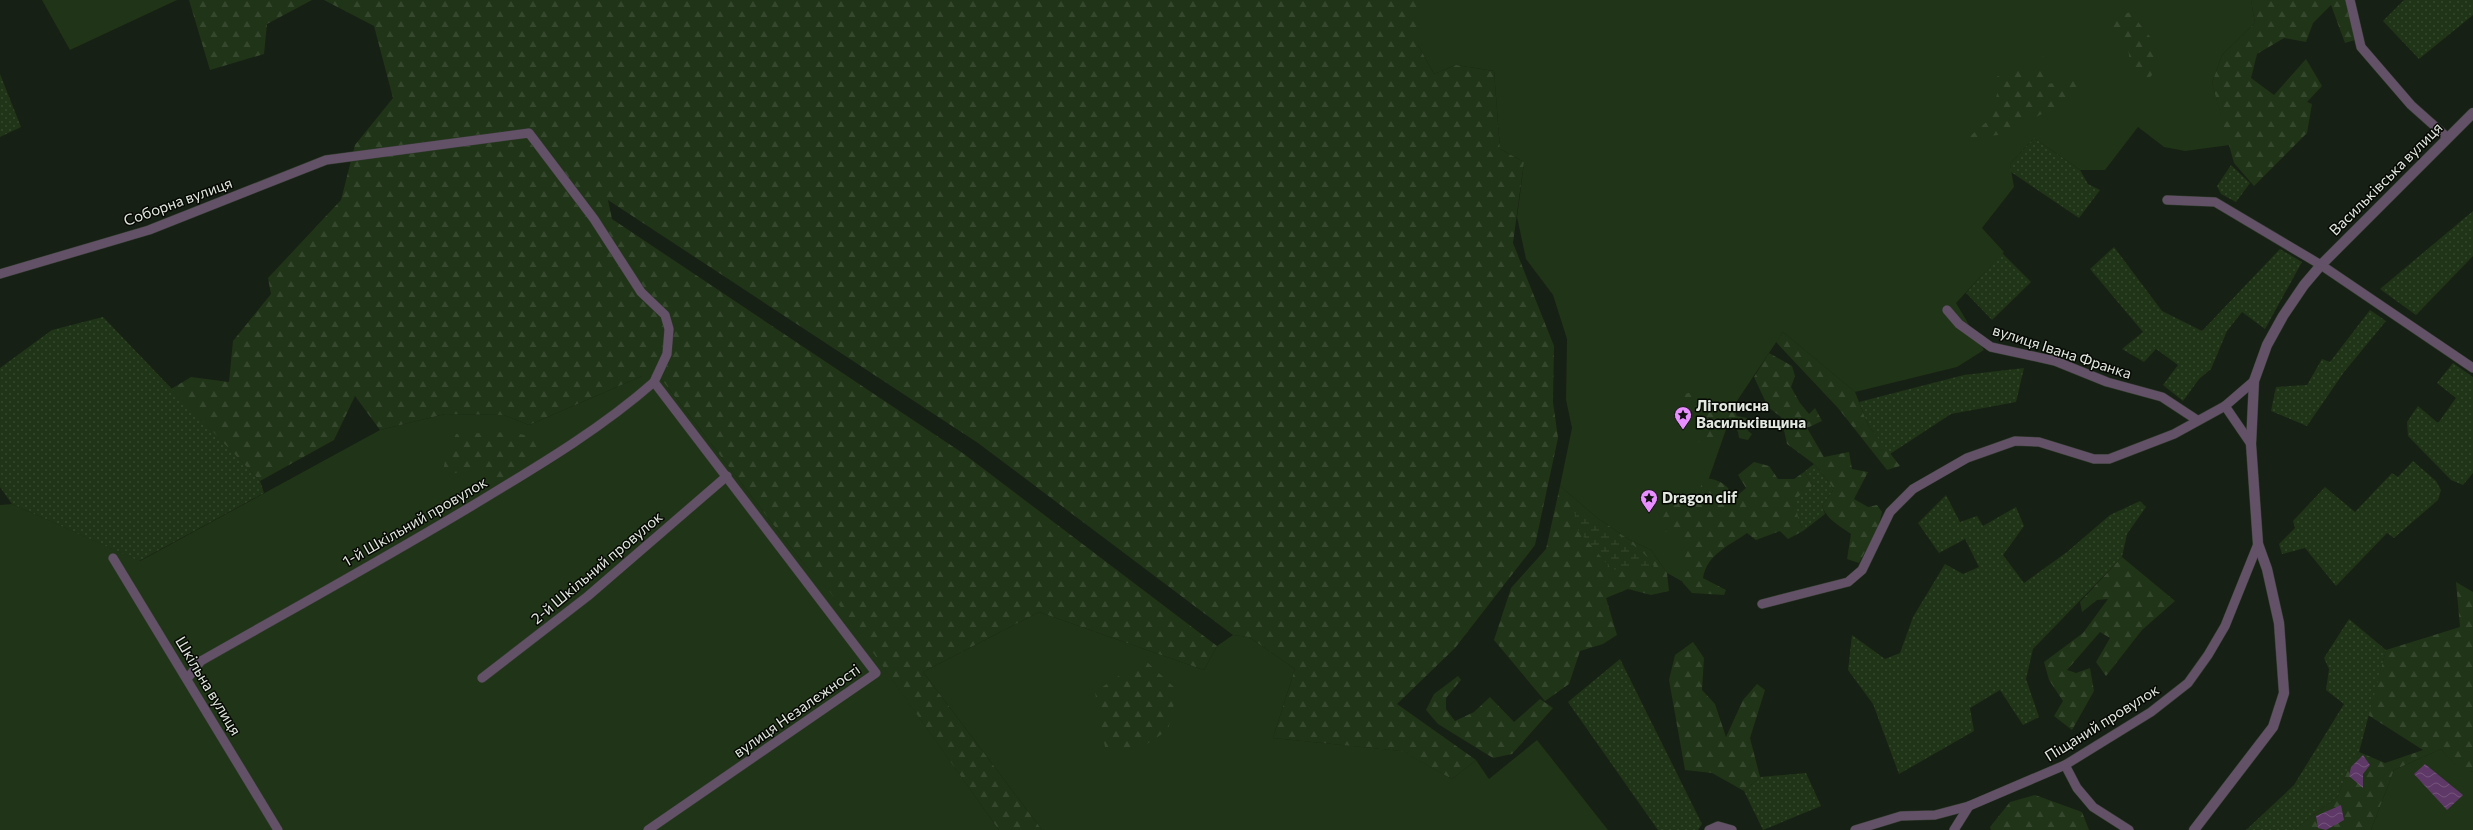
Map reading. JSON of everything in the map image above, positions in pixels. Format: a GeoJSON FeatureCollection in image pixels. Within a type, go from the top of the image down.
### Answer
{"type":"FeatureCollection","features":[{"type":"Feature","properties":{"kind":"street"},"geometry":{"type":"LineString","coordinates":[[2350,0],[2361,47],[2411,105],[2448,138]]}},
{"type":"Feature","properties":{"kind":"street","name":"Васильківська вулиця"},"geometry":{"type":"LineString","coordinates":[[2194,830],[2273,727],[2284,693],[2279,623],[2267,569],[2258,544],[2251,444],[2254,381],[2267,345],[2283,316],[2304,285],[2321,265],[2473,113]]}},
{"type":"Feature","properties":{"kind":"street","name":"Соборна вулиця"},"geometry":{"type":"LineString","coordinates":[[0,274],[149,230],[326,160],[529,133],[594,219],[642,292],[666,315],[669,329],[667,354],[654,382]]}},
{"type":"Feature","properties":{"kind":"street"},"geometry":{"type":"LineString","coordinates":[[2166,200],[2215,202],[2321,265],[2473,368]]}},
{"type":"Feature","properties":{"kind":"street","name":"вулиця Івана Франка"},"geometry":{"type":"LineString","coordinates":[[1947,310],[1959,324],[1992,347],[2014,350],[2055,362],[2107,382],[2162,397],[2197,420]]}},
{"type":"Feature","properties":{"kind":"street"},"geometry":{"type":"LineString","coordinates":[[1762,604],[1848,582],[1862,570],[1890,512],[1913,489],[1967,458],[2015,441],[2039,442],[2083,456],[2109,459],[2174,434],[2197,420],[2225,406],[2254,381]]}},
{"type":"Feature","properties":{"kind":"street"},"geometry":{"type":"LineString","coordinates":[[654,382],[727,476]]}},
{"type":"Feature","properties":{"kind":"street","name":"1-й Шкільний провулок"},"geometry":{"type":"LineString","coordinates":[[187,679],[201,661],[406,546],[530,471],[633,401],[654,382]]}},
{"type":"Feature","properties":{"kind":"street"},"geometry":{"type":"LineString","coordinates":[[2225,406],[2251,444]]}},
{"type":"Feature","properties":{"kind":"street","name":"2-й Шкільний провулок"},"geometry":{"type":"LineString","coordinates":[[482,678],[588,596],[727,476]]}},
{"type":"Feature","properties":{"kind":"street","name":"вулиця Незалежності"},"geometry":{"type":"LineString","coordinates":[[648,830],[876,673],[727,476]]}},
{"type":"Feature","properties":{"kind":"street","name":"Піщаний провулок"},"geometry":{"type":"LineString","coordinates":[[1855,830],[1901,816],[1935,815],[1969,806],[2065,765],[2151,712],[2188,682],[2208,655],[2225,626],[2258,544]]}},
{"type":"Feature","properties":{"kind":"street","name":"Шкільна вулиця"},"geometry":{"type":"LineString","coordinates":[[113,558],[278,830]]}},
{"type":"Feature","properties":{"kind":"street"},"geometry":{"type":"LineString","coordinates":[[2065,765],[2077,788],[2093,807],[2129,830]]}},
{"type":"Feature","properties":{"kind":"street"},"geometry":{"type":"LineString","coordinates":[[1954,830],[1969,806]]}},
{"type":"Feature","properties":{"kind":"street"},"geometry":{"type":"LineString","coordinates":[[1709,830],[1718,826],[1732,830]]}},
{"type":"Feature","properties":{"kind":"green space"},"geometry":{"type":"Polygon","coordinates":[[[42,0],[177,0],[70,50],[42,0]]]}},
{"type":"Feature","properties":{"kind":"green space"},"geometry":{"type":"Polygon","coordinates":[[[189,0],[312,0],[267,24],[264,54],[210,70],[189,0]]]}},
{"type":"Feature","properties":{"kind":"green space"},"geometry":{"type":"Polygon","coordinates":[[[324,0],[1418,0],[1418,45],[1434,74],[1456,65],[1494,71],[1500,149],[1524,162],[1513,243],[1554,346],[1553,402],[1558,438],[1535,545],[1455,648],[1397,704],[1476,760],[1452,779],[1401,751],[1273,738],[1295,669],[1249,637],[1233,635],[978,443],[608,200],[612,219],[964,454],[1217,646],[1204,670],[1039,612],[923,672],[1042,830],[999,830],[830,592],[799,558],[659,376],[642,376],[529,425],[504,415],[445,414],[380,430],[355,396],[334,440],[260,481],[171,389],[191,377],[229,382],[233,341],[271,294],[268,278],[341,200],[355,145],[393,98],[374,26],[324,0]]]}},
{"type":"Feature","properties":{"kind":"green space"},"geometry":{"type":"Polygon","coordinates":[[[1418,0],[2251,0],[2255,23],[2222,55],[2212,83],[2230,145],[2185,151],[2164,147],[2138,127],[2105,170],[2080,170],[2034,138],[2010,164],[2014,187],[1982,228],[2004,252],[1956,303],[1984,350],[1957,367],[1855,392],[1783,332],[1735,404],[1708,481],[1692,587],[1667,573],[1651,550],[1628,539],[1596,517],[1560,486],[1572,428],[1566,400],[1567,339],[1553,295],[1526,259],[1517,217],[1524,162],[1500,149],[1494,71],[1456,65],[1434,74],[1418,45],[1418,0]]]}},
{"type":"Feature","properties":{"kind":"green space"},"geometry":{"type":"Polygon","coordinates":[[[2251,0],[2346,0],[2355,40],[2345,43],[2331,5],[2313,23],[2306,42],[2284,38],[2257,54],[2251,78],[2274,95],[2306,59],[2322,86],[2307,102],[2312,104],[2307,133],[2254,186],[2234,163],[2212,83],[2222,55],[2255,23],[2251,0]]]}},
{"type":"Feature","properties":{"kind":"green space"},"geometry":{"type":"Polygon","coordinates":[[[2404,0],[2473,0],[2473,15],[2419,59],[2383,21],[2404,0]]]}},
{"type":"Feature","properties":{"kind":"green space"},"geometry":{"type":"Polygon","coordinates":[[[2130,12],[2151,38],[2157,70],[2146,81],[2130,62],[2127,41],[2106,21],[2130,12]]]}},
{"type":"Feature","properties":{"kind":"green space"},"geometry":{"type":"Polygon","coordinates":[[[2048,47],[2047,84],[2075,80],[2080,96],[1998,135],[1968,138],[1991,118],[1998,90],[1990,80],[2018,67],[2031,79],[2048,47]]]}},
{"type":"Feature","properties":{"kind":"green space"},"geometry":{"type":"Polygon","coordinates":[[[0,74],[21,127],[0,137],[0,74]]]}},
{"type":"Feature","properties":{"kind":"green space"},"geometry":{"type":"Polygon","coordinates":[[[2034,138],[2080,170],[2088,184],[2100,190],[2079,218],[2011,172],[2010,164],[2034,138]]]}},
{"type":"Feature","properties":{"kind":"green space"},"geometry":{"type":"Polygon","coordinates":[[[2231,165],[2250,183],[2236,202],[2221,194],[2217,186],[2231,165]]]}},
{"type":"Feature","properties":{"kind":"green space"},"geometry":{"type":"Polygon","coordinates":[[[2473,211],[2473,256],[2416,315],[2380,289],[2473,211]]]}},
{"type":"Feature","properties":{"kind":"green space"},"geometry":{"type":"Polygon","coordinates":[[[2114,247],[2162,311],[2202,331],[2280,249],[2302,262],[2265,329],[2242,312],[2227,331],[2211,369],[2199,379],[2183,401],[2163,385],[2178,365],[2156,349],[2144,362],[2122,349],[2143,332],[2090,269],[2114,247]]]}},
{"type":"Feature","properties":{"kind":"green space"},"geometry":{"type":"Polygon","coordinates":[[[2002,253],[2031,282],[1992,320],[1966,293],[2002,253]]]}},
{"type":"Feature","properties":{"kind":"green space"},"geometry":{"type":"Polygon","coordinates":[[[2370,310],[2386,321],[2344,372],[2307,426],[2271,411],[2276,387],[2307,385],[2322,359],[2330,362],[2370,310]]]}},
{"type":"Feature","properties":{"kind":"green space"},"geometry":{"type":"Polygon","coordinates":[[[103,317],[260,481],[264,493],[139,561],[12,504],[0,487],[0,368],[52,330],[103,317]]]}},
{"type":"Feature","properties":{"kind":"green space"},"geometry":{"type":"Polygon","coordinates":[[[1783,332],[1855,392],[1868,425],[1900,466],[1887,470],[1838,408],[1776,342],[1783,332]]]}},
{"type":"Feature","properties":{"kind":"green space"},"geometry":{"type":"Polygon","coordinates":[[[1769,353],[1792,366],[1795,376],[1791,387],[1800,403],[1809,414],[1815,408],[1822,421],[1807,428],[1824,457],[1849,452],[1852,469],[1868,472],[1854,499],[1868,507],[1877,505],[1882,512],[1878,528],[1859,563],[1847,559],[1851,534],[1830,519],[1822,506],[1834,489],[1814,464],[1787,444],[1781,417],[1768,407],[1754,377],[1769,353]]]}},
{"type":"Feature","properties":{"kind":"green space"},"geometry":{"type":"Polygon","coordinates":[[[2453,363],[2473,377],[2473,473],[2463,485],[2451,480],[2408,436],[2407,422],[2418,406],[2438,423],[2456,398],[2437,383],[2453,363]]]}},
{"type":"Feature","properties":{"kind":"green space"},"geometry":{"type":"Polygon","coordinates":[[[2024,368],[2016,402],[1951,414],[1890,454],[1868,425],[1859,402],[1964,375],[2024,368]]]}},
{"type":"Feature","properties":{"kind":"green space"},"geometry":{"type":"Polygon","coordinates":[[[642,376],[659,376],[799,558],[830,591],[999,830],[0,830],[0,505],[12,504],[140,561],[380,430],[445,414],[504,415],[529,425],[642,376]]]}},
{"type":"Feature","properties":{"kind":"green space"},"geometry":{"type":"Polygon","coordinates":[[[1692,392],[1704,398],[1720,396],[1731,403],[1737,416],[1747,418],[1748,431],[1752,434],[1748,440],[1739,438],[1738,432],[1734,425],[1724,425],[1721,436],[1693,443],[1691,426],[1681,395],[1692,392]]]}},
{"type":"Feature","properties":{"kind":"green space"},"geometry":{"type":"Polygon","coordinates":[[[511,432],[542,439],[536,458],[496,486],[478,466],[449,475],[443,472],[446,455],[456,434],[511,432]]]}},
{"type":"Feature","properties":{"kind":"green space"},"geometry":{"type":"Polygon","coordinates":[[[2413,461],[2436,481],[2441,490],[2438,500],[2394,538],[2387,533],[2336,586],[2305,548],[2282,554],[2279,544],[2295,528],[2293,521],[2325,487],[2355,512],[2392,473],[2398,477],[2413,461]]]}},
{"type":"Feature","properties":{"kind":"green space"},"geometry":{"type":"Polygon","coordinates":[[[1754,462],[1769,466],[1778,479],[1794,479],[1804,472],[1813,485],[1798,518],[1803,531],[1788,539],[1780,531],[1756,540],[1747,533],[1720,551],[1705,570],[1703,578],[1726,590],[1724,595],[1692,593],[1683,583],[1678,572],[1687,552],[1676,534],[1662,531],[1658,526],[1667,510],[1676,500],[1689,503],[1700,493],[1702,478],[1720,482],[1734,495],[1739,494],[1746,488],[1738,475],[1754,462]]]}},
{"type":"Feature","properties":{"kind":"green space"},"geometry":{"type":"Polygon","coordinates":[[[1814,464],[1834,489],[1822,506],[1825,514],[1803,531],[1798,518],[1795,499],[1813,485],[1804,472],[1814,464]]]}},
{"type":"Feature","properties":{"kind":"green space"},"geometry":{"type":"Polygon","coordinates":[[[1560,486],[1596,517],[1628,539],[1651,550],[1667,573],[1669,591],[1651,595],[1628,589],[1606,598],[1617,635],[1603,644],[1580,651],[1569,684],[1545,701],[1494,640],[1511,588],[1546,549],[1560,486]]]}},
{"type":"Feature","properties":{"kind":"green space"},"geometry":{"type":"Polygon","coordinates":[[[1946,495],[1960,522],[1977,516],[1983,526],[2016,507],[2024,526],[2003,555],[2024,583],[2067,552],[2110,515],[2140,501],[2146,507],[2127,534],[2122,557],[2033,649],[2026,679],[2039,717],[2023,725],[2000,690],[1970,708],[1974,731],[1899,774],[1873,704],[1848,670],[1852,635],[1885,659],[1900,653],[1913,617],[1945,564],[1963,574],[1979,567],[1965,539],[1939,553],[1918,523],[1946,495]]]}},
{"type":"Feature","properties":{"kind":"green space"},"geometry":{"type":"Polygon","coordinates":[[[1573,506],[1618,534],[1640,550],[1654,566],[1647,573],[1637,567],[1612,570],[1578,530],[1573,506]]]}},
{"type":"Feature","properties":{"kind":"green space"},"geometry":{"type":"Polygon","coordinates":[[[2122,557],[2175,601],[2142,630],[2106,676],[2096,662],[2110,638],[2100,632],[2067,670],[2076,673],[2090,668],[2094,691],[2072,730],[2054,716],[2063,701],[2049,680],[2044,662],[2083,633],[2108,599],[2097,600],[2082,612],[2080,602],[2122,557]]]}},
{"type":"Feature","properties":{"kind":"green space"},"geometry":{"type":"Polygon","coordinates":[[[2456,582],[2473,592],[2473,771],[2463,774],[2441,749],[2394,770],[2371,830],[2294,830],[2338,796],[2349,765],[2359,752],[2385,763],[2423,750],[2368,715],[2386,650],[2460,627],[2456,582]]]}},
{"type":"Feature","properties":{"kind":"green space"},"geometry":{"type":"Polygon","coordinates":[[[1039,612],[1204,670],[1217,646],[1233,635],[1249,637],[1295,669],[1273,738],[1402,751],[1452,779],[1476,760],[1489,779],[1537,740],[1608,830],[1042,830],[923,672],[1039,612]]]}},
{"type":"Feature","properties":{"kind":"green space"},"geometry":{"type":"Polygon","coordinates":[[[2349,619],[2386,650],[2359,752],[2349,766],[2338,796],[2294,830],[2246,830],[2294,785],[2344,704],[2326,690],[2329,669],[2324,658],[2349,619]]]}},
{"type":"Feature","properties":{"kind":"green space"},"geometry":{"type":"Polygon","coordinates":[[[1693,642],[1704,658],[1702,690],[1715,704],[1726,737],[1743,700],[1757,684],[1765,690],[1750,738],[1760,777],[1744,791],[1712,773],[1685,770],[1669,680],[1675,655],[1693,642]]]}},
{"type":"Feature","properties":{"kind":"green space"},"geometry":{"type":"Polygon","coordinates":[[[1144,659],[1177,690],[1168,730],[1130,755],[1105,747],[1095,692],[1144,659]]]}},
{"type":"Feature","properties":{"kind":"green space"},"geometry":{"type":"Polygon","coordinates":[[[1620,659],[1702,824],[1698,830],[1658,830],[1568,702],[1620,659]]]}},
{"type":"Feature","properties":{"kind":"green space"},"geometry":{"type":"Polygon","coordinates":[[[1458,676],[1461,680],[1446,698],[1446,709],[1455,721],[1474,712],[1490,697],[1514,722],[1540,699],[1553,708],[1512,754],[1493,758],[1438,724],[1426,710],[1434,694],[1458,676]]]}},
{"type":"Feature","properties":{"kind":"green space"},"geometry":{"type":"Polygon","coordinates":[[[2441,749],[2463,773],[2473,771],[2473,830],[2371,830],[2394,770],[2441,749]]]}},
{"type":"Feature","properties":{"kind":"green space"},"geometry":{"type":"Polygon","coordinates":[[[1806,773],[1821,806],[1763,830],[1744,791],[1760,777],[1806,773]]]}},
{"type":"Feature","properties":{"kind":"green space"},"geometry":{"type":"Polygon","coordinates":[[[2035,795],[2082,812],[2089,830],[1991,830],[1990,827],[2010,802],[2035,795]]]}},
{"type":"Feature","properties":{"kind":"water"},"geometry":{"type":"Polygon","coordinates":[[[2363,755],[2370,765],[2363,774],[2363,788],[2349,776],[2351,767],[2363,755]]]}},
{"type":"Feature","properties":{"kind":"water"},"geometry":{"type":"Polygon","coordinates":[[[2425,764],[2463,795],[2447,810],[2414,774],[2425,764]]]}},
{"type":"Feature","properties":{"kind":"water"},"geometry":{"type":"Polygon","coordinates":[[[2341,805],[2344,820],[2326,830],[2318,828],[2316,816],[2341,805]]]}},
{"type":"Feature","properties":{"kind":"place","name":"Літописна Васильківщина"},"geometry":{"type":"Point","coordinates":[1683,430]}},
{"type":"Feature","properties":{"kind":"place","name":"Dragon clif"},"geometry":{"type":"Point","coordinates":[1649,513]}}]}
